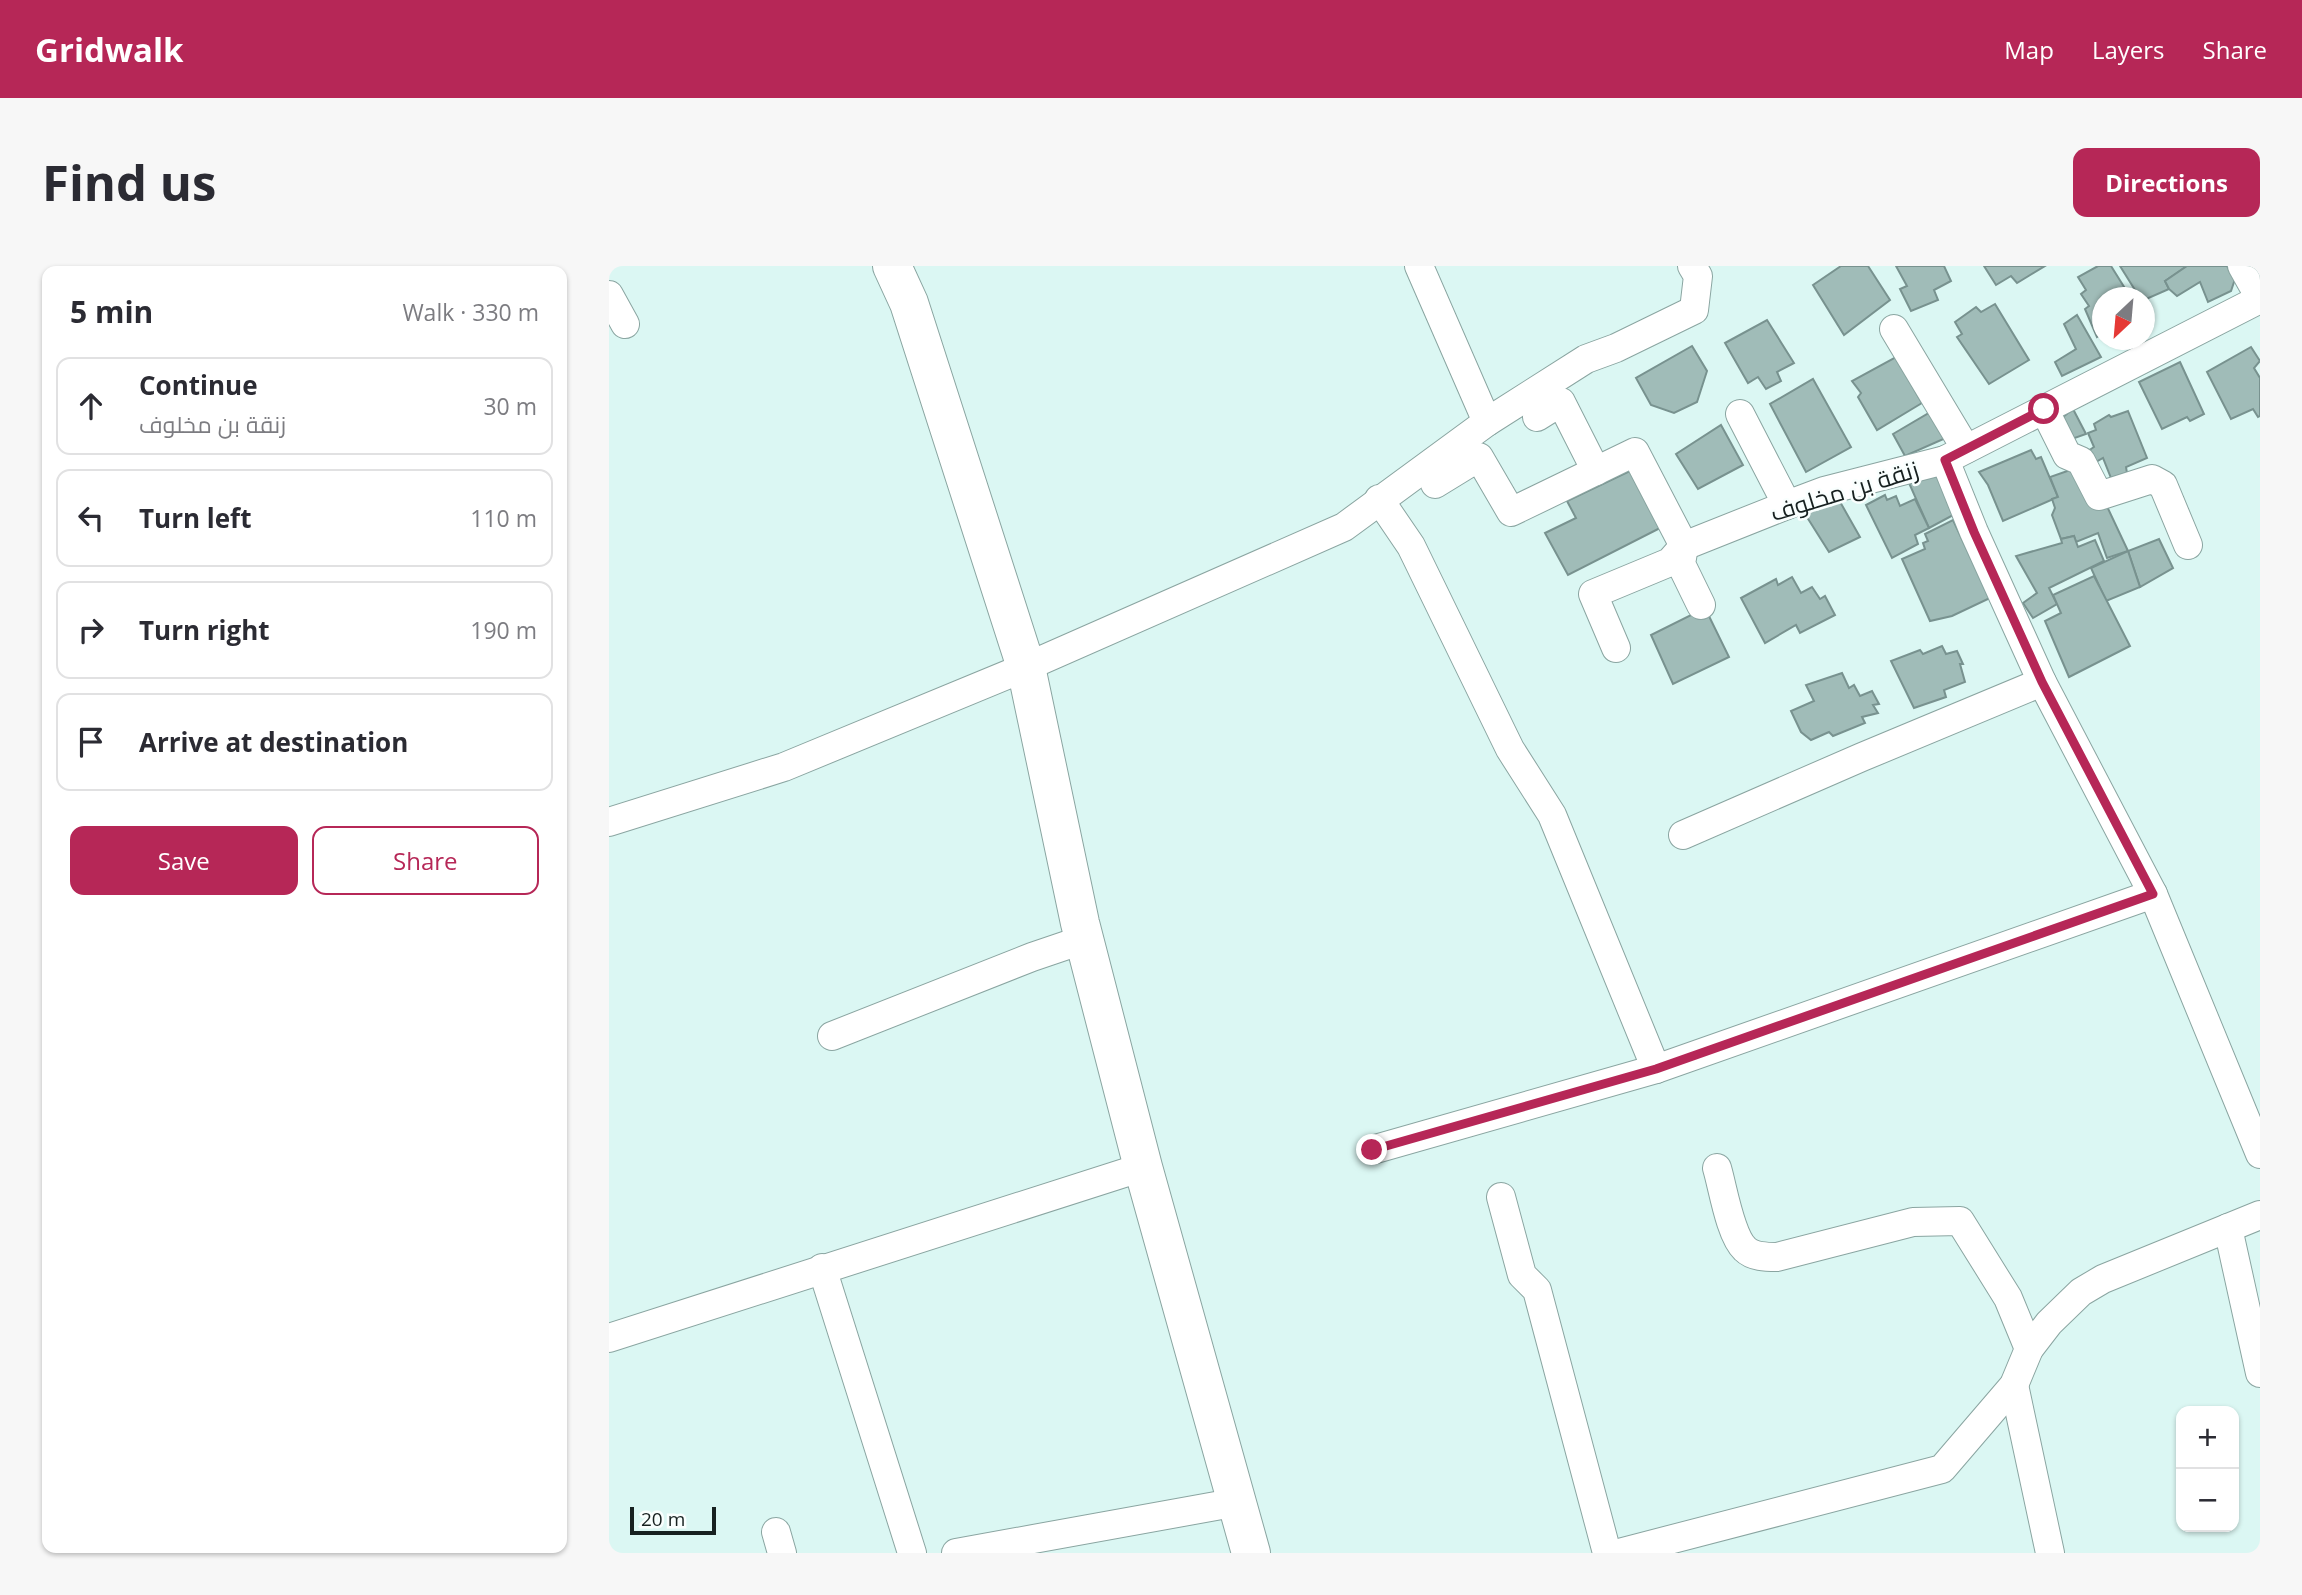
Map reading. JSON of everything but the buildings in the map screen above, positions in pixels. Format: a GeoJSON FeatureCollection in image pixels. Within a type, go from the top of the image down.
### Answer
{"type":"FeatureCollection","features":[{"type":"Feature","properties":{"kind":"street"},"geometry":{"type":"LineString","coordinates":[[893,266],[909,303],[1027,667],[1085,939],[1143,1167],[1251,1553]]}},
{"type":"Feature","properties":{"kind":"street"},"geometry":{"type":"LineString","coordinates":[[1419,266],[1487,422]]}},
{"type":"Feature","properties":{"kind":"street"},"geometry":{"type":"LineString","coordinates":[[609,822],[784,767],[1027,667],[1344,527],[1487,422],[1586,359],[1616,348],[1694,310],[1698,276],[1692,266]]}},
{"type":"Feature","properties":{"kind":"street"},"geometry":{"type":"LineString","coordinates":[[2242,266],[2260,299]]}},
{"type":"Feature","properties":{"kind":"street"},"geometry":{"type":"LineString","coordinates":[[609,295],[625,324]]}},
{"type":"Feature","properties":{"kind":"street","name":"زنقة بن مخلوف"},"geometry":{"type":"LineString","coordinates":[[1616,648],[1593,594],[1669,562],[1684,546],[1787,505],[1824,491],[1956,455],[2260,299]]}},
{"type":"Feature","properties":{"kind":"street"},"geometry":{"type":"LineString","coordinates":[[1894,329],[1956,455],[1974,532],[2042,682],[2153,894],[2260,1154]]}},
{"type":"Feature","properties":{"kind":"street"},"geometry":{"type":"LineString","coordinates":[[1537,417],[1561,402],[1596,471]]}},
{"type":"Feature","properties":{"kind":"street"},"geometry":{"type":"LineString","coordinates":[[2044,409],[2067,455],[2081,461],[2099,496],[2152,479],[2163,485],[2188,545]]}},
{"type":"Feature","properties":{"kind":"street"},"geometry":{"type":"LineString","coordinates":[[1740,414],[1787,505]]}},
{"type":"Feature","properties":{"kind":"street"},"geometry":{"type":"LineString","coordinates":[[1435,484],[1479,457],[1511,512],[1635,452],[1684,546],[1681,564],[1701,605]]}},
{"type":"Feature","properties":{"kind":"street"},"geometry":{"type":"LineString","coordinates":[[1379,499],[1411,545],[1510,749],[1552,815],[1656,1069]]}},
{"type":"Feature","properties":{"kind":"street"},"geometry":{"type":"LineString","coordinates":[[1683,835],[2042,682]]}},
{"type":"Feature","properties":{"kind":"street"},"geometry":{"type":"LineString","coordinates":[[1372,1150],[1656,1069],[2153,894]]}},
{"type":"Feature","properties":{"kind":"street"},"geometry":{"type":"LineString","coordinates":[[832,1036],[1032,957],[1085,939]]}},
{"type":"Feature","properties":{"kind":"street"},"geometry":{"type":"LineString","coordinates":[[609,1338],[1143,1167]]}},
{"type":"Feature","properties":{"kind":"street"},"geometry":{"type":"LineString","coordinates":[[1717,1168],[1736,1236],[1745,1250],[1759,1256],[1777,1257],[1913,1222],[1959,1221],[2008,1298],[2029,1349]]}},
{"type":"Feature","properties":{"kind":"street"},"geometry":{"type":"LineString","coordinates":[[1501,1197],[1522,1275],[1537,1290],[1607,1553]]}},
{"type":"Feature","properties":{"kind":"street"},"geometry":{"type":"LineString","coordinates":[[1634,1551],[1942,1469],[2014,1385],[2029,1349],[2049,1323],[2081,1292],[2103,1279],[2260,1215]]}},
{"type":"Feature","properties":{"kind":"street"},"geometry":{"type":"LineString","coordinates":[[2228,1228],[2260,1373]]}},
{"type":"Feature","properties":{"kind":"street"},"geometry":{"type":"LineString","coordinates":[[822,1268],[912,1553]]}},
{"type":"Feature","properties":{"kind":"street"},"geometry":{"type":"LineString","coordinates":[[2014,1385],[2050,1553]]}},
{"type":"Feature","properties":{"kind":"street"},"geometry":{"type":"LineString","coordinates":[[956,1553],[1238,1502]]}},
{"type":"Feature","properties":{"kind":"route"},"geometry":{"type":"LineString","coordinates":[[1372,1150],[1656,1069],[2153,894],[2042,682],[1974,532],[1945,460],[2044,409]]}}]}
